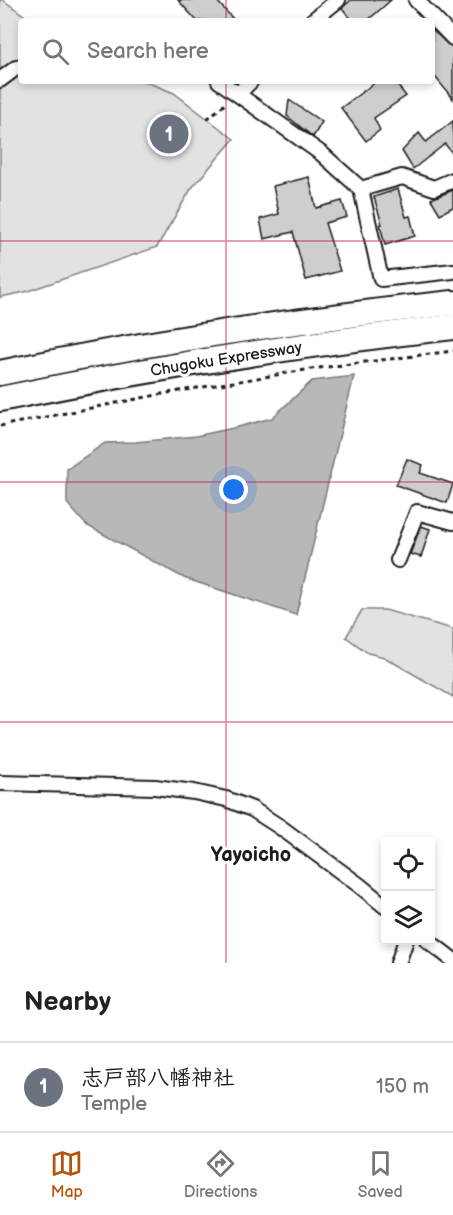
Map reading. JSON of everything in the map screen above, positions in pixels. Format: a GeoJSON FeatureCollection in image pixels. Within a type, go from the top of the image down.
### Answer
{"type":"FeatureCollection","features":[{"type":"Feature","properties":{"kind":"highway","name":"Chugoku Expressway"},"geometry":{"type":"LineString","coordinates":[[0,373],[256,327],[453,303]]}},
{"type":"Feature","properties":{"kind":"highway","name":"Chugoku Expressway"},"geometry":{"type":"LineString","coordinates":[[0,399],[264,351],[453,327]]}},
{"type":"Feature","properties":{"kind":"street"},"geometry":{"type":"LineString","coordinates":[[316,18],[338,0]]}},
{"type":"Feature","properties":{"kind":"street"},"geometry":{"type":"LineString","coordinates":[[416,0],[434,18]]}},
{"type":"Feature","properties":{"kind":"street"},"geometry":{"type":"LineString","coordinates":[[435,20],[453,38]]}},
{"type":"Feature","properties":{"kind":"street"},"geometry":{"type":"LineString","coordinates":[[0,80],[18,68]]}},
{"type":"Feature","properties":{"kind":"street"},"geometry":{"type":"LineString","coordinates":[[223,84],[322,154],[361,189],[381,279],[453,271]]}},
{"type":"Feature","properties":{"kind":"street"},"geometry":{"type":"LineString","coordinates":[[238,94],[248,84]]}},
{"type":"Feature","properties":{"kind":"street"},"geometry":{"type":"LineString","coordinates":[[361,189],[402,177],[434,189],[453,180]]}},
{"type":"Feature","properties":{"kind":"street"},"geometry":{"type":"LineString","coordinates":[[398,560],[417,512],[453,522]]}},
{"type":"Feature","properties":{"kind":"street"},"geometry":{"type":"LineString","coordinates":[[0,783],[155,787],[226,799],[252,809],[271,821],[381,903]]}},
{"type":"Feature","properties":{"kind":"street"},"geometry":{"type":"LineString","coordinates":[[398,963],[404,945]]}},
{"type":"Feature","properties":{"kind":"street"},"geometry":{"type":"LineString","coordinates":[[434,945],[453,960]]}},
{"type":"Feature","properties":{"kind":"path"},"geometry":{"type":"LineString","coordinates":[[207,119],[238,94]]}},
{"type":"Feature","properties":{"kind":"path"},"geometry":{"type":"LineString","coordinates":[[0,426],[162,394],[311,369],[453,351]]}},
{"type":"Feature","properties":{"kind":"shaded area"},"geometry":{"type":"Polygon","coordinates":[[[0,0],[3,0],[28,18],[18,18],[18,84],[152,84],[174,93],[234,139],[191,189],[157,247],[25,292],[0,297],[0,0]]]}},
{"type":"Feature","properties":{"kind":"shaded area"},"geometry":{"type":"Polygon","coordinates":[[[354,376],[296,615],[184,578],[86,525],[67,503],[67,469],[105,443],[196,436],[272,418],[312,381],[354,376]]]}},
{"type":"Feature","properties":{"kind":"shaded area"},"geometry":{"type":"Polygon","coordinates":[[[362,610],[385,610],[453,629],[453,697],[384,657],[368,653],[346,637],[362,610]]]}},
{"type":"Feature","properties":{"kind":"building"},"geometry":{"type":"Polygon","coordinates":[[[178,0],[216,0],[232,18],[194,18],[178,0]]]}},
{"type":"Feature","properties":{"kind":"building"},"geometry":{"type":"Polygon","coordinates":[[[351,0],[391,0],[370,18],[350,18],[342,8],[351,0]]]}},
{"type":"Feature","properties":{"kind":"building"},"geometry":{"type":"Polygon","coordinates":[[[435,32],[453,47],[453,99],[435,77],[435,32]]]}},
{"type":"Feature","properties":{"kind":"building"},"geometry":{"type":"Polygon","coordinates":[[[373,84],[396,84],[406,96],[374,118],[380,130],[366,141],[341,108],[373,84]]]}},
{"type":"Feature","properties":{"kind":"building"},"geometry":{"type":"Polygon","coordinates":[[[289,100],[322,122],[313,137],[287,116],[289,100]]]}},
{"type":"Feature","properties":{"kind":"building"},"geometry":{"type":"Polygon","coordinates":[[[453,121],[453,154],[445,144],[413,169],[402,151],[419,133],[426,142],[453,121]]]}},
{"type":"Feature","properties":{"kind":"building"},"geometry":{"type":"Polygon","coordinates":[[[309,177],[316,208],[342,201],[347,217],[325,223],[340,271],[306,280],[293,232],[264,239],[260,219],[279,214],[273,186],[309,177]]]}},
{"type":"Feature","properties":{"kind":"building"},"geometry":{"type":"Polygon","coordinates":[[[398,189],[406,217],[410,216],[415,236],[385,245],[374,197],[398,189]]]}},
{"type":"Feature","properties":{"kind":"building"},"geometry":{"type":"Polygon","coordinates":[[[453,190],[453,207],[440,214],[431,199],[453,190]]]}},
{"type":"Feature","properties":{"kind":"building"},"geometry":{"type":"Polygon","coordinates":[[[407,459],[423,465],[420,473],[453,484],[447,503],[396,485],[407,459]]]}},
{"type":"Feature","properties":{"kind":"building"},"geometry":{"type":"Polygon","coordinates":[[[421,526],[430,529],[421,557],[410,554],[421,526]]]}},
{"type":"Feature","properties":{"kind":"place","name":"志戸部八幡神社"},"geometry":{"type":"Point","coordinates":[169,134]}},
{"type":"Feature","properties":{"kind":"district","name":"Yayoicho"},"geometry":{"type":"Point","coordinates":[251,854]}}]}
